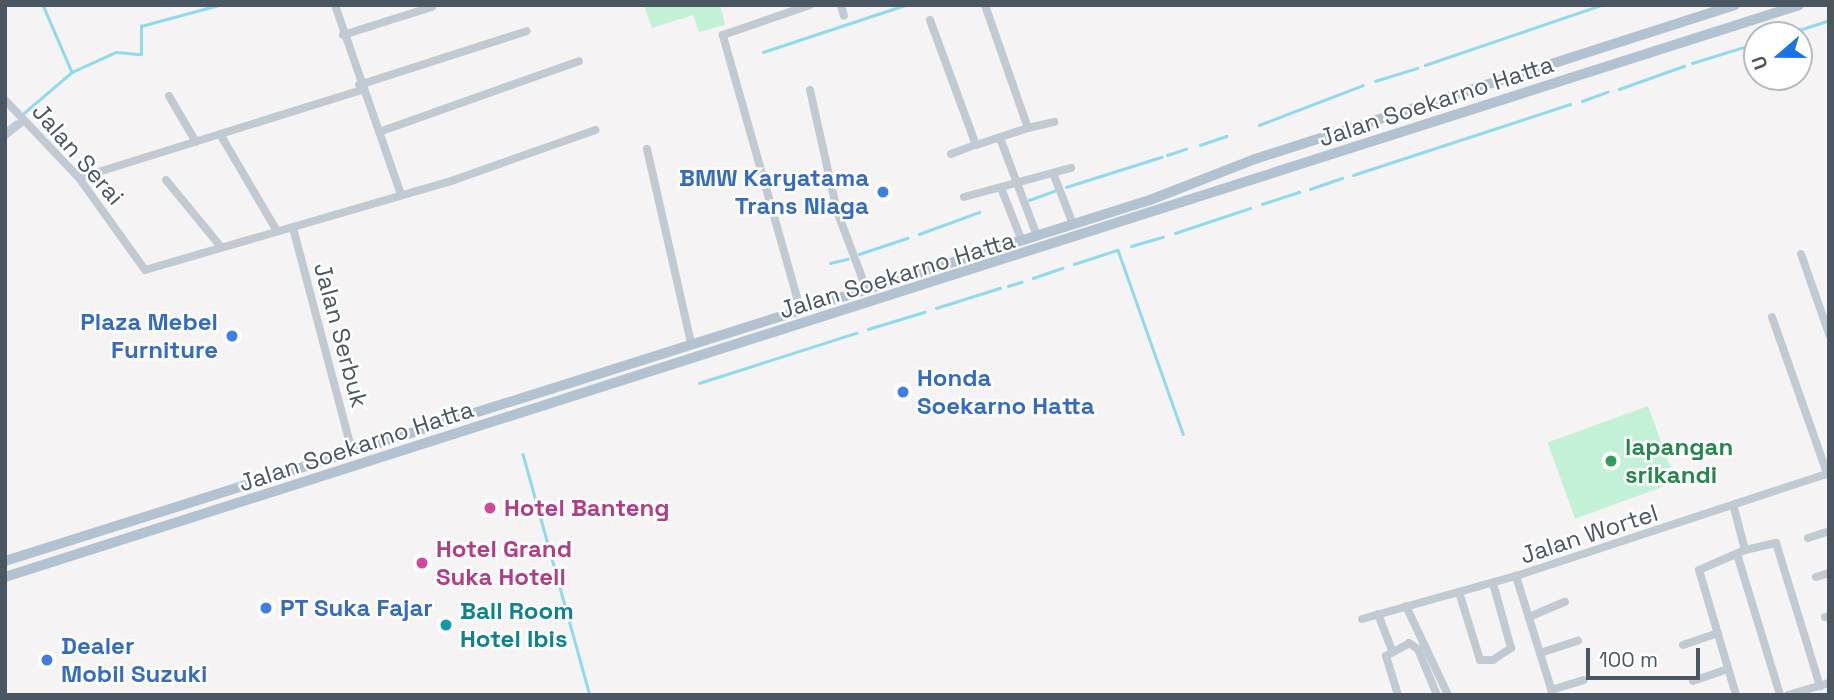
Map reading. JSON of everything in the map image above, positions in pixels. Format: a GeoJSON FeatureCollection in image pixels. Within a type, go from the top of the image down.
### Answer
{"type":"FeatureCollection","features":[{"type":"Feature","properties":{"kind":"main road","name":"Jalan Soekarno Hatta"},"geometry":{"type":"LineString","coordinates":[[5,561],[1022,241],[1735,5]]}},
{"type":"Feature","properties":{"kind":"main road","name":"Jalan Soekarno Hatta"},"geometry":{"type":"LineString","coordinates":[[5,577],[564,401],[1799,5]]}},
{"type":"Feature","properties":{"kind":"main road"},"geometry":{"type":"LineString","coordinates":[[1554,65],[1560,83]]}},
{"type":"Feature","properties":{"kind":"main road"},"geometry":{"type":"LineString","coordinates":[[559,385],[564,401]]}},
{"type":"Feature","properties":{"kind":"street"},"geometry":{"type":"LineString","coordinates":[[335,5],[342,35],[401,195]]}},
{"type":"Feature","properties":{"kind":"street"},"geometry":{"type":"LineString","coordinates":[[800,309],[723,35],[810,5]]}},
{"type":"Feature","properties":{"kind":"street"},"geometry":{"type":"LineString","coordinates":[[841,5],[844,16]]}},
{"type":"Feature","properties":{"kind":"street"},"geometry":{"type":"LineString","coordinates":[[985,5],[1028,128]]}},
{"type":"Feature","properties":{"kind":"street"},"geometry":{"type":"LineString","coordinates":[[342,35],[432,8]]}},
{"type":"Feature","properties":{"kind":"street"},"geometry":{"type":"LineString","coordinates":[[930,20],[972,146]]}},
{"type":"Feature","properties":{"kind":"street"},"geometry":{"type":"LineString","coordinates":[[79,178],[361,88],[527,31]]}},
{"type":"Feature","properties":{"kind":"street"},"geometry":{"type":"LineString","coordinates":[[379,132],[579,61]]}},
{"type":"Feature","properties":{"kind":"street"},"geometry":{"type":"LineString","coordinates":[[810,90],[837,211],[866,288]]}},
{"type":"Feature","properties":{"kind":"street"},"geometry":{"type":"LineString","coordinates":[[169,96],[196,142]]}},
{"type":"Feature","properties":{"kind":"street","name":"Jalan Serai"},"geometry":{"type":"LineString","coordinates":[[5,100],[79,178],[145,270],[220,247]]}},
{"type":"Feature","properties":{"kind":"street"},"geometry":{"type":"LineString","coordinates":[[5,135],[23,121]]}},
{"type":"Feature","properties":{"kind":"street"},"geometry":{"type":"LineString","coordinates":[[951,154],[1054,122]]}},
{"type":"Feature","properties":{"kind":"street"},"geometry":{"type":"LineString","coordinates":[[166,180],[220,247],[401,195],[595,130]]}},
{"type":"Feature","properties":{"kind":"street"},"geometry":{"type":"LineString","coordinates":[[220,134],[277,231]]}},
{"type":"Feature","properties":{"kind":"street"},"geometry":{"type":"LineString","coordinates":[[1000,138],[1019,182],[1037,236]]}},
{"type":"Feature","properties":{"kind":"street"},"geometry":{"type":"LineString","coordinates":[[647,149],[691,343]]}},
{"type":"Feature","properties":{"kind":"street"},"geometry":{"type":"LineString","coordinates":[[964,197],[1071,168]]}},
{"type":"Feature","properties":{"kind":"street"},"geometry":{"type":"LineString","coordinates":[[1053,173],[1073,224]]}},
{"type":"Feature","properties":{"kind":"street"},"geometry":{"type":"LineString","coordinates":[[1001,188],[1022,241]]}},
{"type":"Feature","properties":{"kind":"street","name":"Jalan Serbuk"},"geometry":{"type":"LineString","coordinates":[[293,228],[352,451]]}},
{"type":"Feature","properties":{"kind":"street"},"geometry":{"type":"LineString","coordinates":[[1801,254],[1829,334]]}},
{"type":"Feature","properties":{"kind":"street"},"geometry":{"type":"LineString","coordinates":[[1772,317],[1828,473]]}},
{"type":"Feature","properties":{"kind":"street","name":"Jalan Wortel"},"geometry":{"type":"LineString","coordinates":[[1552,693],[1516,576],[1734,508],[1828,473]]}},
{"type":"Feature","properties":{"kind":"street"},"geometry":{"type":"LineString","coordinates":[[1734,508],[1741,552],[1780,695]]}},
{"type":"Feature","properties":{"kind":"street"},"geometry":{"type":"LineString","coordinates":[[1808,538],[1829,531]]}},
{"type":"Feature","properties":{"kind":"street"},"geometry":{"type":"LineString","coordinates":[[1736,695],[1699,568],[1776,542],[1824,685],[1788,695]]}},
{"type":"Feature","properties":{"kind":"street"},"geometry":{"type":"LineString","coordinates":[[1816,577],[1829,573]]}},
{"type":"Feature","properties":{"kind":"street"},"geometry":{"type":"LineString","coordinates":[[1362,620],[1516,576]]}},
{"type":"Feature","properties":{"kind":"street"},"geometry":{"type":"LineString","coordinates":[[1459,592],[1480,660],[1493,660],[1511,648],[1493,583]]}},
{"type":"Feature","properties":{"kind":"street"},"geometry":{"type":"LineString","coordinates":[[1529,617],[1564,603]]}},
{"type":"Feature","properties":{"kind":"street"},"geometry":{"type":"LineString","coordinates":[[1406,606],[1448,695]]}},
{"type":"Feature","properties":{"kind":"street"},"geometry":{"type":"LineString","coordinates":[[1378,614],[1392,650]]}},
{"type":"Feature","properties":{"kind":"street"},"geometry":{"type":"LineString","coordinates":[[1683,645],[1718,633]]}},
{"type":"Feature","properties":{"kind":"street"},"geometry":{"type":"LineString","coordinates":[[1540,653],[1578,641]]}},
{"type":"Feature","properties":{"kind":"street"},"geometry":{"type":"LineString","coordinates":[[1398,695],[1385,661],[1392,650],[1414,643],[1437,695]]}},
{"type":"Feature","properties":{"kind":"street"},"geometry":{"type":"LineString","coordinates":[[1693,681],[1728,669]]}},
{"type":"Feature","properties":{"kind":"street"},"geometry":{"type":"LineString","coordinates":[[1552,693],[1583,680]]}},
{"type":"Feature","properties":{"kind":"green space"},"geometry":{"type":"Polygon","coordinates":[[[644,5],[720,5],[725,25],[699,32],[693,15],[652,28],[644,5]]]}},
{"type":"Feature","properties":{"kind":"green space","name":"lapangan srikandi"},"geometry":{"type":"Polygon","coordinates":[[[1648,406],[1676,482],[1575,519],[1547,443],[1648,406]]]}},
{"type":"Feature","properties":{"kind":"waterway"},"geometry":{"type":"LineString","coordinates":[[43,5],[72,72]]}},
{"type":"Feature","properties":{"kind":"waterway"},"geometry":{"type":"LineString","coordinates":[[24,113],[72,72],[116,52],[141,54],[141,26],[219,5]]}},
{"type":"Feature","properties":{"kind":"waterway"},"geometry":{"type":"LineString","coordinates":[[763,52],[905,5]]}},
{"type":"Feature","properties":{"kind":"waterway"},"geometry":{"type":"LineString","coordinates":[[1425,65],[1601,5]]}},
{"type":"Feature","properties":{"kind":"waterway"},"geometry":{"type":"LineString","coordinates":[[1813,25],[1829,20]]}},
{"type":"Feature","properties":{"kind":"waterway"},"geometry":{"type":"LineString","coordinates":[[1692,63],[1743,47]]}},
{"type":"Feature","properties":{"kind":"waterway"},"geometry":{"type":"LineString","coordinates":[[1619,89],[1684,66]]}},
{"type":"Feature","properties":{"kind":"waterway"},"geometry":{"type":"LineString","coordinates":[[1375,81],[1417,68]]}},
{"type":"Feature","properties":{"kind":"waterway"},"geometry":{"type":"LineString","coordinates":[[1259,125],[1363,85]]}},
{"type":"Feature","properties":{"kind":"waterway"},"geometry":{"type":"LineString","coordinates":[[1582,101],[1607,92]]}},
{"type":"Feature","properties":{"kind":"waterway"},"geometry":{"type":"LineString","coordinates":[[1353,175],[1570,104]]}},
{"type":"Feature","properties":{"kind":"waterway"},"geometry":{"type":"LineString","coordinates":[[5,130],[15,122]]}},
{"type":"Feature","properties":{"kind":"waterway"},"geometry":{"type":"LineString","coordinates":[[1200,145],[1226,136]]}},
{"type":"Feature","properties":{"kind":"waterway"},"geometry":{"type":"LineString","coordinates":[[1167,155],[1186,149]]}},
{"type":"Feature","properties":{"kind":"waterway"},"geometry":{"type":"LineString","coordinates":[[1066,187],[1161,157]]}},
{"type":"Feature","properties":{"kind":"waterway"},"geometry":{"type":"LineString","coordinates":[[1310,189],[1342,178]]}},
{"type":"Feature","properties":{"kind":"waterway"},"geometry":{"type":"LineString","coordinates":[[1029,200],[1057,190]]}},
{"type":"Feature","properties":{"kind":"waterway"},"geometry":{"type":"LineString","coordinates":[[1262,204],[1299,192]]}},
{"type":"Feature","properties":{"kind":"waterway"},"geometry":{"type":"LineString","coordinates":[[1175,233],[1250,208]]}},
{"type":"Feature","properties":{"kind":"waterway"},"geometry":{"type":"LineString","coordinates":[[919,234],[979,212]]}},
{"type":"Feature","properties":{"kind":"waterway"},"geometry":{"type":"LineString","coordinates":[[1131,246],[1163,237]]}},
{"type":"Feature","properties":{"kind":"waterway"},"geometry":{"type":"LineString","coordinates":[[859,254],[907,238]]}},
{"type":"Feature","properties":{"kind":"waterway"},"geometry":{"type":"LineString","coordinates":[[1074,264],[1117,250]]}},
{"type":"Feature","properties":{"kind":"waterway"},"geometry":{"type":"LineString","coordinates":[[1118,250],[1183,434]]}},
{"type":"Feature","properties":{"kind":"waterway"},"geometry":{"type":"LineString","coordinates":[[830,263],[848,259]]}},
{"type":"Feature","properties":{"kind":"waterway"},"geometry":{"type":"LineString","coordinates":[[1033,278],[1062,268]]}},
{"type":"Feature","properties":{"kind":"waterway"},"geometry":{"type":"LineString","coordinates":[[1008,286],[1021,282]]}},
{"type":"Feature","properties":{"kind":"waterway"},"geometry":{"type":"LineString","coordinates":[[936,308],[1000,288]]}},
{"type":"Feature","properties":{"kind":"waterway"},"geometry":{"type":"LineString","coordinates":[[868,329],[924,312]]}},
{"type":"Feature","properties":{"kind":"waterway"},"geometry":{"type":"LineString","coordinates":[[699,383],[856,333]]}},
{"type":"Feature","properties":{"kind":"waterway"},"geometry":{"type":"LineString","coordinates":[[523,454],[590,695]]}},
{"type":"Feature","properties":{"kind":"place","name":"BMW Karyatama Trans Niaga"},"geometry":{"type":"Point","coordinates":[883,192]}},
{"type":"Feature","properties":{"kind":"place","name":"Plaza Mebel Furniture"},"geometry":{"type":"Point","coordinates":[232,336]}},
{"type":"Feature","properties":{"kind":"place","name":"Honda Soekarno Hatta"},"geometry":{"type":"Point","coordinates":[903,392]}},
{"type":"Feature","properties":{"kind":"place","name":"lapangan srikandi"},"geometry":{"type":"Point","coordinates":[1611,461]}},
{"type":"Feature","properties":{"kind":"place","name":"Hotel Banteng"},"geometry":{"type":"Point","coordinates":[490,508]}},
{"type":"Feature","properties":{"kind":"place","name":"Hotel Grand Suka Hotell"},"geometry":{"type":"Point","coordinates":[422,563]}},
{"type":"Feature","properties":{"kind":"place","name":"PT Suka Fajar"},"geometry":{"type":"Point","coordinates":[266,608]}},
{"type":"Feature","properties":{"kind":"place","name":"Ball Room Hotel Ibis"},"geometry":{"type":"Point","coordinates":[446,625]}},
{"type":"Feature","properties":{"kind":"place","name":"Dealer Mobil Suzuki"},"geometry":{"type":"Point","coordinates":[47,660]}}]}
